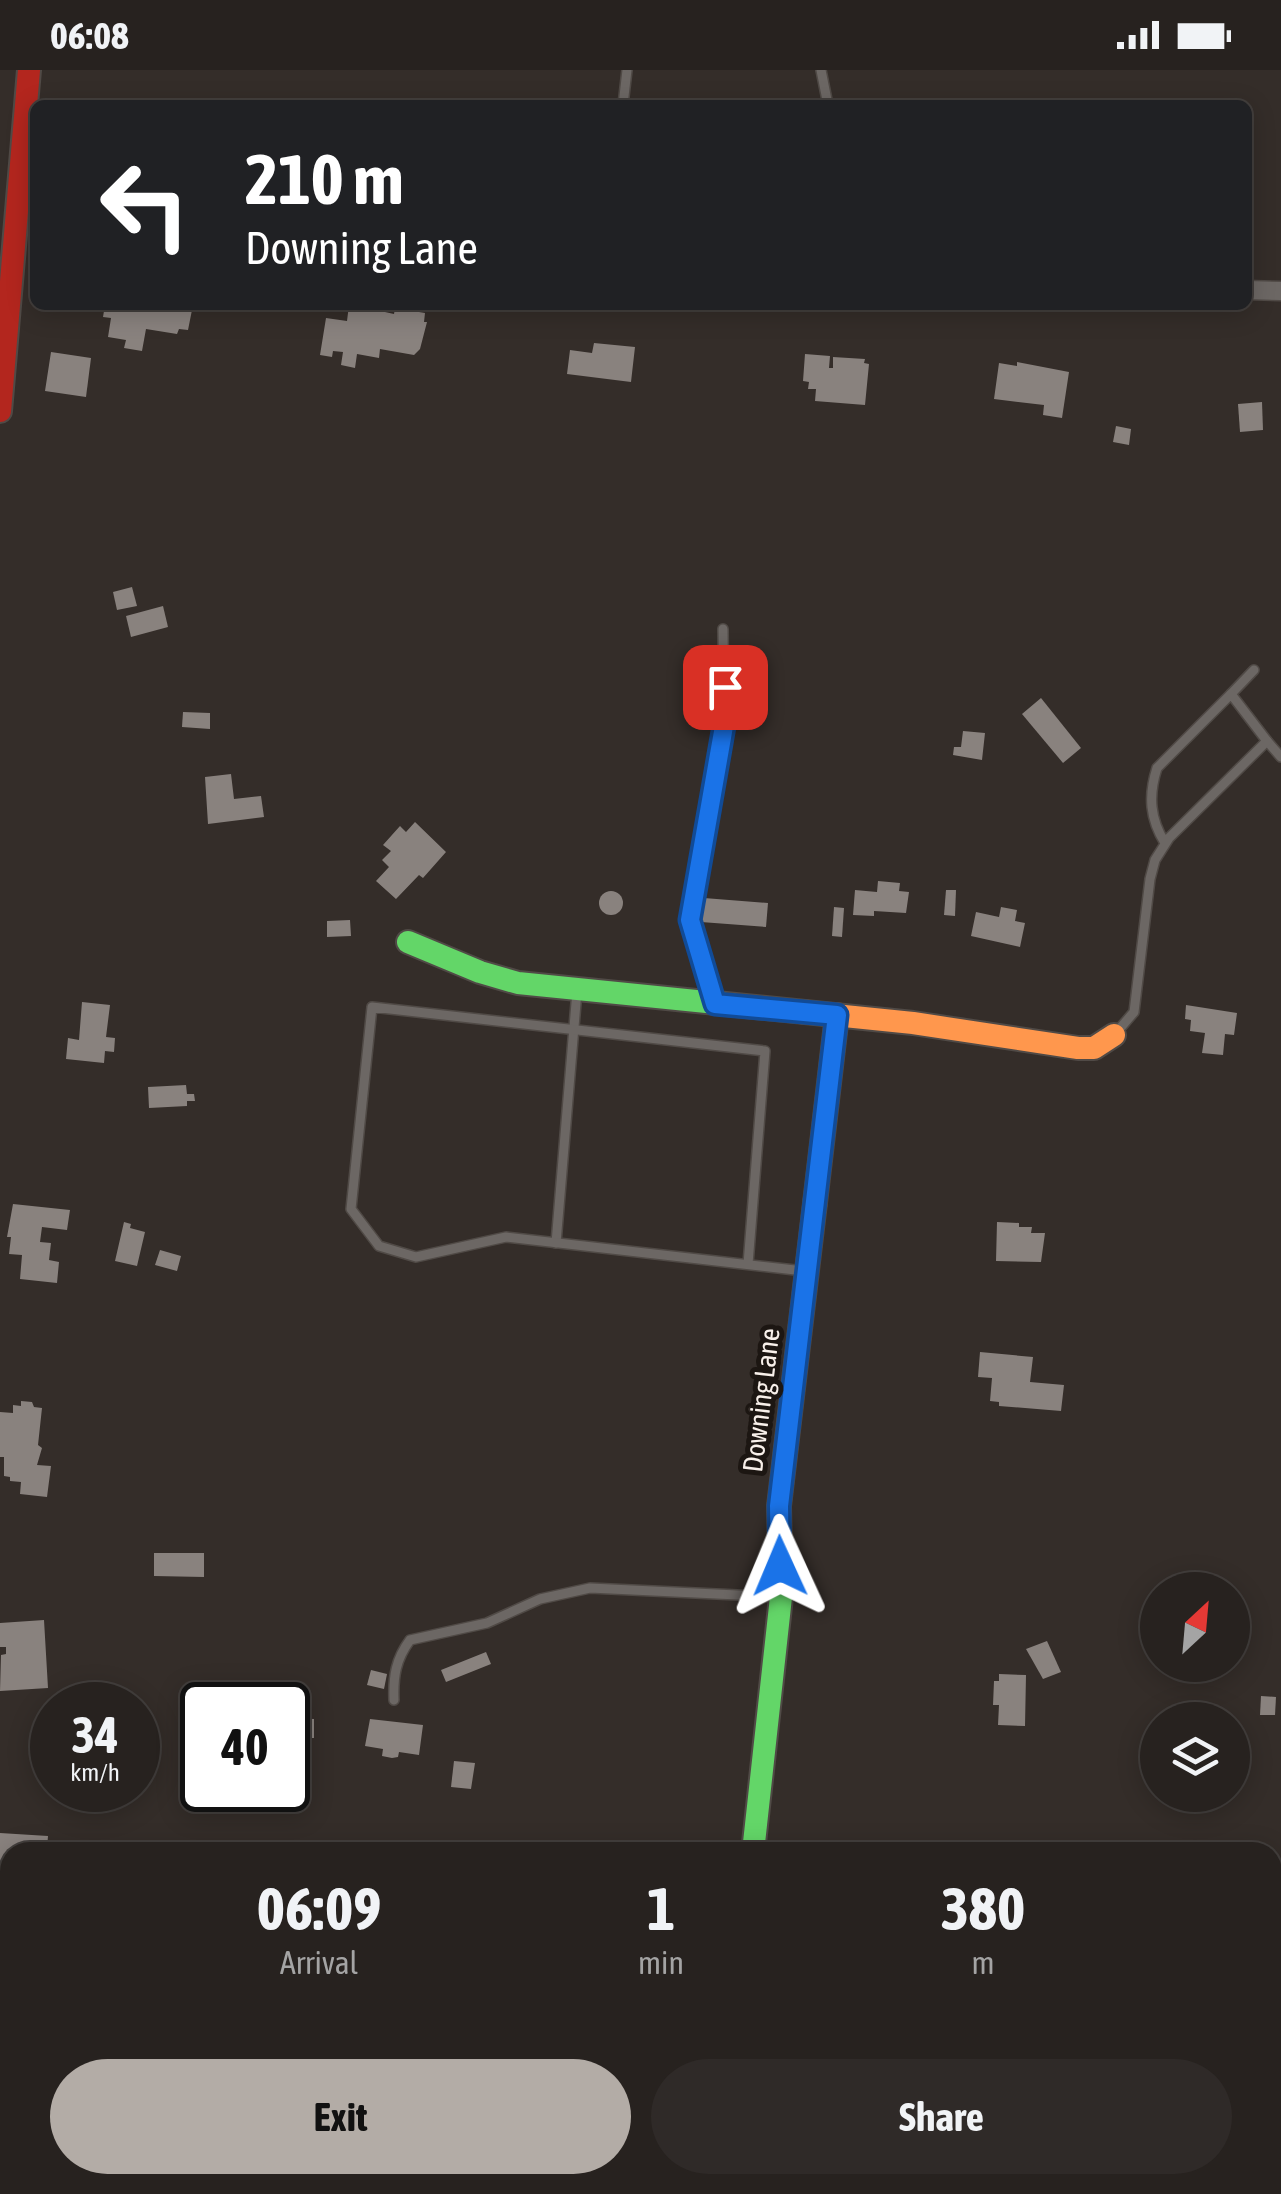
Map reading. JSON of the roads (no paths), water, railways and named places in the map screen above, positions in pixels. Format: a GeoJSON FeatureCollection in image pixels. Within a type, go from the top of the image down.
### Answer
{"type":"FeatureCollection","features":[{"type":"Feature","properties":{"kind":"street"},"geometry":{"type":"LineString","coordinates":[[0,411],[29,141],[30,70]]}},
{"type":"Feature","properties":{"kind":"street"},"geometry":{"type":"LineString","coordinates":[[1252,290],[1281,291]]}},
{"type":"Feature","properties":{"kind":"street"},"geometry":{"type":"LineString","coordinates":[[408,942],[507,981],[534,987],[837,1015],[1078,1048],[1094,1048],[1114,1035]]}},
{"type":"Feature","properties":{"kind":"street","name":"Downing Lane"},"geometry":{"type":"LineString","coordinates":[[755,1842],[781,1597],[779,1506],[837,1015]]}},
{"type":"Feature","properties":{"kind":"lane"},"geometry":{"type":"LineString","coordinates":[[624,100],[627,70]]}},
{"type":"Feature","properties":{"kind":"lane"},"geometry":{"type":"LineString","coordinates":[[821,70],[827,100]]}},
{"type":"Feature","properties":{"kind":"lane"},"geometry":{"type":"LineString","coordinates":[[715,1004],[690,920],[724,726],[723,628]]}},
{"type":"Feature","properties":{"kind":"lane"},"geometry":{"type":"LineString","coordinates":[[1165,844],[1152,824],[1152,784],[1157,768],[1254,670]]}},
{"type":"Feature","properties":{"kind":"lane"},"geometry":{"type":"LineString","coordinates":[[1231,694],[1281,757]]}},
{"type":"Feature","properties":{"kind":"lane"},"geometry":{"type":"LineString","coordinates":[[1114,1035],[1134,1012],[1155,860],[1165,844],[1267,741]]}},
{"type":"Feature","properties":{"kind":"lane"},"geometry":{"type":"LineString","coordinates":[[556,1242],[578,989]]}},
{"type":"Feature","properties":{"kind":"lane"},"geometry":{"type":"LineString","coordinates":[[748,1264],[766,1051],[372,1007],[351,1209],[380,1246],[416,1257],[506,1237],[807,1271]]}},
{"type":"Feature","properties":{"kind":"lane"},"geometry":{"type":"LineString","coordinates":[[394,1700],[394,1676],[400,1654],[410,1640],[487,1624],[563,1592],[590,1588],[781,1597]]}}]}
